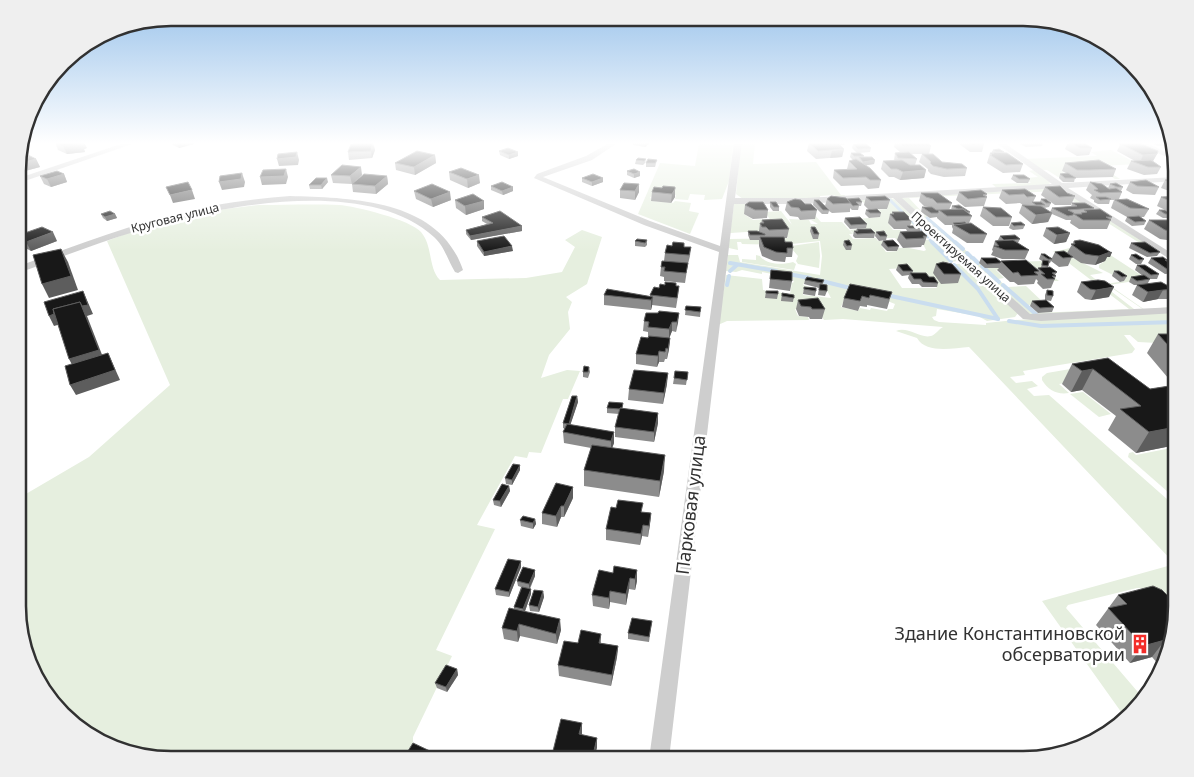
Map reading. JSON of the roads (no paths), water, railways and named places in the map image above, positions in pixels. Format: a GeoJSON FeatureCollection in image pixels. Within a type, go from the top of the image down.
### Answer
{"type":"FeatureCollection","features":[{"type":"Feature","properties":{"kind":"street"},"geometry":{"type":"LineString","coordinates":[[539,178],[647,223],[724,251]]}},
{"type":"Feature","properties":{"kind":"street","name":"Парковая улица"},"geometry":{"type":"LineString","coordinates":[[660,750],[733,178]]}},
{"type":"Feature","properties":{"kind":"street"},"geometry":{"type":"LineString","coordinates":[[1049,178],[1167,254]]}},
{"type":"Feature","properties":{"kind":"street"},"geometry":{"type":"LineString","coordinates":[[730,201],[785,202],[1167,180]]}},
{"type":"Feature","properties":{"kind":"street","name":"Проектируемая улица"},"geometry":{"type":"LineString","coordinates":[[895,196],[994,284],[1027,317],[1041,318],[1167,311]]}},
{"type":"Feature","properties":{"kind":"street","name":"Круговая улица"},"geometry":{"type":"LineString","coordinates":[[26,266],[141,225],[182,213],[253,201],[315,198],[382,206],[416,220],[442,238],[450,247],[458,270]]}},
{"type":"Feature","properties":{"kind":"waterway"},"geometry":{"type":"LineString","coordinates":[[884,199],[890,200],[905,215]]}},
{"type":"Feature","properties":{"kind":"waterway"},"geometry":{"type":"LineString","coordinates":[[927,218],[957,244]]}},
{"type":"Feature","properties":{"kind":"waterway"},"geometry":{"type":"LineString","coordinates":[[910,219],[928,237]]}},
{"type":"Feature","properties":{"kind":"waterway"},"geometry":{"type":"LineString","coordinates":[[930,240],[951,261]]}},
{"type":"Feature","properties":{"kind":"waterway"},"geometry":{"type":"LineString","coordinates":[[955,242],[963,249]]}},
{"type":"Feature","properties":{"kind":"waterway"},"geometry":{"type":"LineString","coordinates":[[967,253],[971,257]]}},
{"type":"Feature","properties":{"kind":"waterway"},"geometry":{"type":"LineString","coordinates":[[973,258],[978,263]]}},
{"type":"Feature","properties":{"kind":"waterway"},"geometry":{"type":"LineString","coordinates":[[730,263],[776,271]]}},
{"type":"Feature","properties":{"kind":"waterway"},"geometry":{"type":"LineString","coordinates":[[730,271],[737,265]]}},
{"type":"Feature","properties":{"kind":"waterway"},"geometry":{"type":"LineString","coordinates":[[886,295],[998,319],[978,289],[954,265]]}},
{"type":"Feature","properties":{"kind":"waterway"},"geometry":{"type":"LineString","coordinates":[[982,266],[999,282]]}},
{"type":"Feature","properties":{"kind":"waterway"},"geometry":{"type":"LineString","coordinates":[[788,274],[810,278]]}},
{"type":"Feature","properties":{"kind":"waterway"},"geometry":{"type":"LineString","coordinates":[[727,285],[729,276]]}},
{"type":"Feature","properties":{"kind":"waterway"},"geometry":{"type":"LineString","coordinates":[[818,280],[854,289]]}},
{"type":"Feature","properties":{"kind":"waterway"},"geometry":{"type":"LineString","coordinates":[[1003,285],[1038,316]]}},
{"type":"Feature","properties":{"kind":"waterway"},"geometry":{"type":"LineString","coordinates":[[1009,321],[1041,326],[1167,322]]}},
{"type":"Feature","properties":{"kind":"place","name":"Здание Константиновской обсерватории"},"geometry":{"type":"Point","coordinates":[1140,644]}}]}
